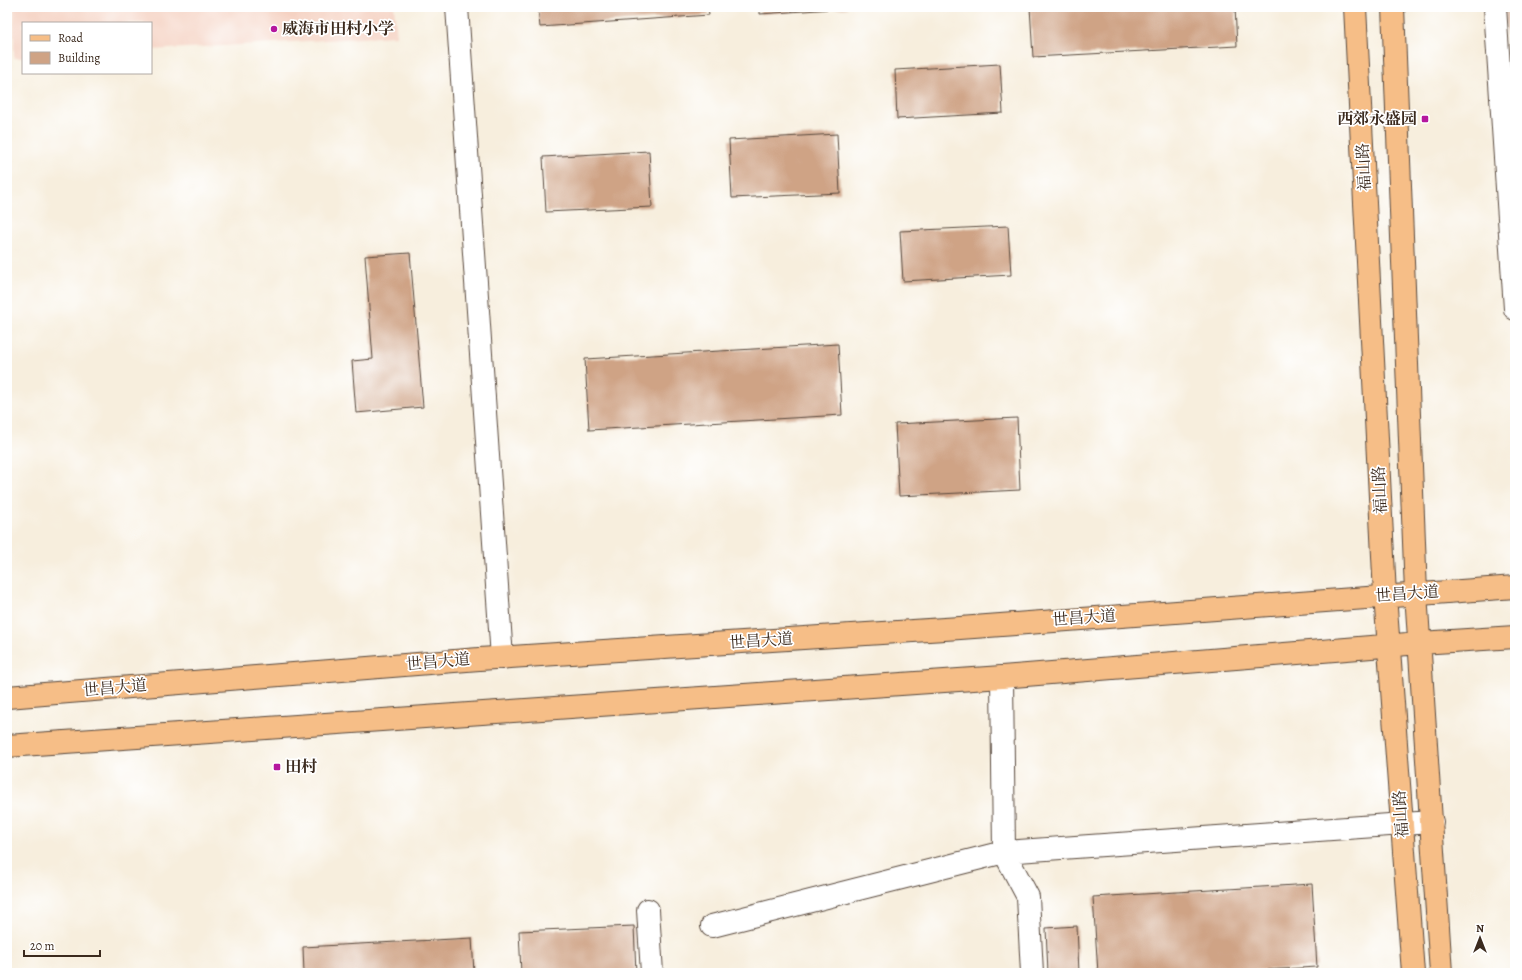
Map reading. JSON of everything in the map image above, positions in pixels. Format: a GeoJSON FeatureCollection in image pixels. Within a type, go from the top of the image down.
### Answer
{"type":"FeatureCollection","features":[{"type":"Feature","properties":{"kind":"main road","name":"福山路"},"geometry":{"type":"LineString","coordinates":[[1356,7],[1389,646],[1413,973]]}},
{"type":"Feature","properties":{"kind":"main road"},"geometry":{"type":"LineString","coordinates":[[1393,7],[1416,594],[1441,973]]}},
{"type":"Feature","properties":{"kind":"main road","name":"世昌大道"},"geometry":{"type":"LineString","coordinates":[[7,697],[502,658],[960,628],[1386,595],[1515,587]]}},
{"type":"Feature","properties":{"kind":"main road"},"geometry":{"type":"LineString","coordinates":[[7,746],[1002,677],[1420,643],[1515,637]]}},
{"type":"Feature","properties":{"kind":"street"},"geometry":{"type":"LineString","coordinates":[[457,7],[502,658]]}},
{"type":"Feature","properties":{"kind":"street"},"geometry":{"type":"LineString","coordinates":[[1495,7],[1515,309]]}},
{"type":"Feature","properties":{"kind":"street"},"geometry":{"type":"LineString","coordinates":[[1002,677],[1004,852],[1028,897],[1032,973]]}},
{"type":"Feature","properties":{"kind":"street"},"geometry":{"type":"LineString","coordinates":[[712,926],[1004,852],[1432,822]]}},
{"type":"Feature","properties":{"kind":"street"},"geometry":{"type":"LineString","coordinates":[[648,910],[652,973]]}},
{"type":"Feature","properties":{"kind":"shaded area","name":"威海市田村小学"},"geometry":{"type":"Polygon","coordinates":[[[14,7],[394,7],[397,36],[152,50],[152,22],[22,22],[22,58],[14,58],[14,7]]]}},
{"type":"Feature","properties":{"kind":"building"},"geometry":{"type":"Polygon","coordinates":[[[538,7],[708,7],[709,15],[540,27],[538,7]]]}},
{"type":"Feature","properties":{"kind":"building"},"geometry":{"type":"Polygon","coordinates":[[[760,7],[847,7],[847,8],[760,14],[760,7]]]}},
{"type":"Feature","properties":{"kind":"building"},"geometry":{"type":"Polygon","coordinates":[[[1030,7],[1235,7],[1237,46],[1033,57],[1030,7]]]}},
{"type":"Feature","properties":{"kind":"building"},"geometry":{"type":"Polygon","coordinates":[[[1504,7],[1515,7],[1515,126],[1514,126],[1504,7]]]}},
{"type":"Feature","properties":{"kind":"building"},"geometry":{"type":"Polygon","coordinates":[[[1000,64],[1003,113],[897,119],[895,70],[1000,64]]]}},
{"type":"Feature","properties":{"kind":"building"},"geometry":{"type":"Polygon","coordinates":[[[837,134],[840,193],[732,198],[729,140],[837,134]]]}},
{"type":"Feature","properties":{"kind":"building"},"geometry":{"type":"Polygon","coordinates":[[[649,151],[652,207],[546,212],[543,157],[649,151]]]}},
{"type":"Feature","properties":{"kind":"building"},"geometry":{"type":"Polygon","coordinates":[[[1008,226],[1011,275],[903,281],[900,231],[1008,226]]]}},
{"type":"Feature","properties":{"kind":"building"},"geometry":{"type":"Polygon","coordinates":[[[410,253],[423,407],[356,413],[352,361],[373,359],[365,256],[410,253]]]}},
{"type":"Feature","properties":{"kind":"building"},"geometry":{"type":"Polygon","coordinates":[[[838,344],[842,415],[589,430],[585,359],[838,344]]]}},
{"type":"Feature","properties":{"kind":"building"},"geometry":{"type":"Polygon","coordinates":[[[1017,418],[1020,490],[899,496],[895,424],[1017,418]]]}},
{"type":"Feature","properties":{"kind":"building"},"geometry":{"type":"Polygon","coordinates":[[[1312,884],[1317,967],[1213,973],[1098,973],[1093,897],[1312,884]]]}},
{"type":"Feature","properties":{"kind":"building"},"geometry":{"type":"Polygon","coordinates":[[[634,926],[636,973],[521,973],[519,931],[634,926]]]}},
{"type":"Feature","properties":{"kind":"building"},"geometry":{"type":"Polygon","coordinates":[[[1077,926],[1079,973],[1048,973],[1046,928],[1077,926]]]}},
{"type":"Feature","properties":{"kind":"building"},"geometry":{"type":"Polygon","coordinates":[[[472,938],[474,973],[304,973],[303,947],[472,938]]]}},
{"type":"Feature","properties":{"kind":"place","name":"威海市田村小学"},"geometry":{"type":"Point","coordinates":[274,29]}},
{"type":"Feature","properties":{"kind":"place","name":"西郊永盛园"},"geometry":{"type":"Point","coordinates":[1425,119]}},
{"type":"Feature","properties":{"kind":"place","name":"田村"},"geometry":{"type":"Point","coordinates":[277,767]}}]}
